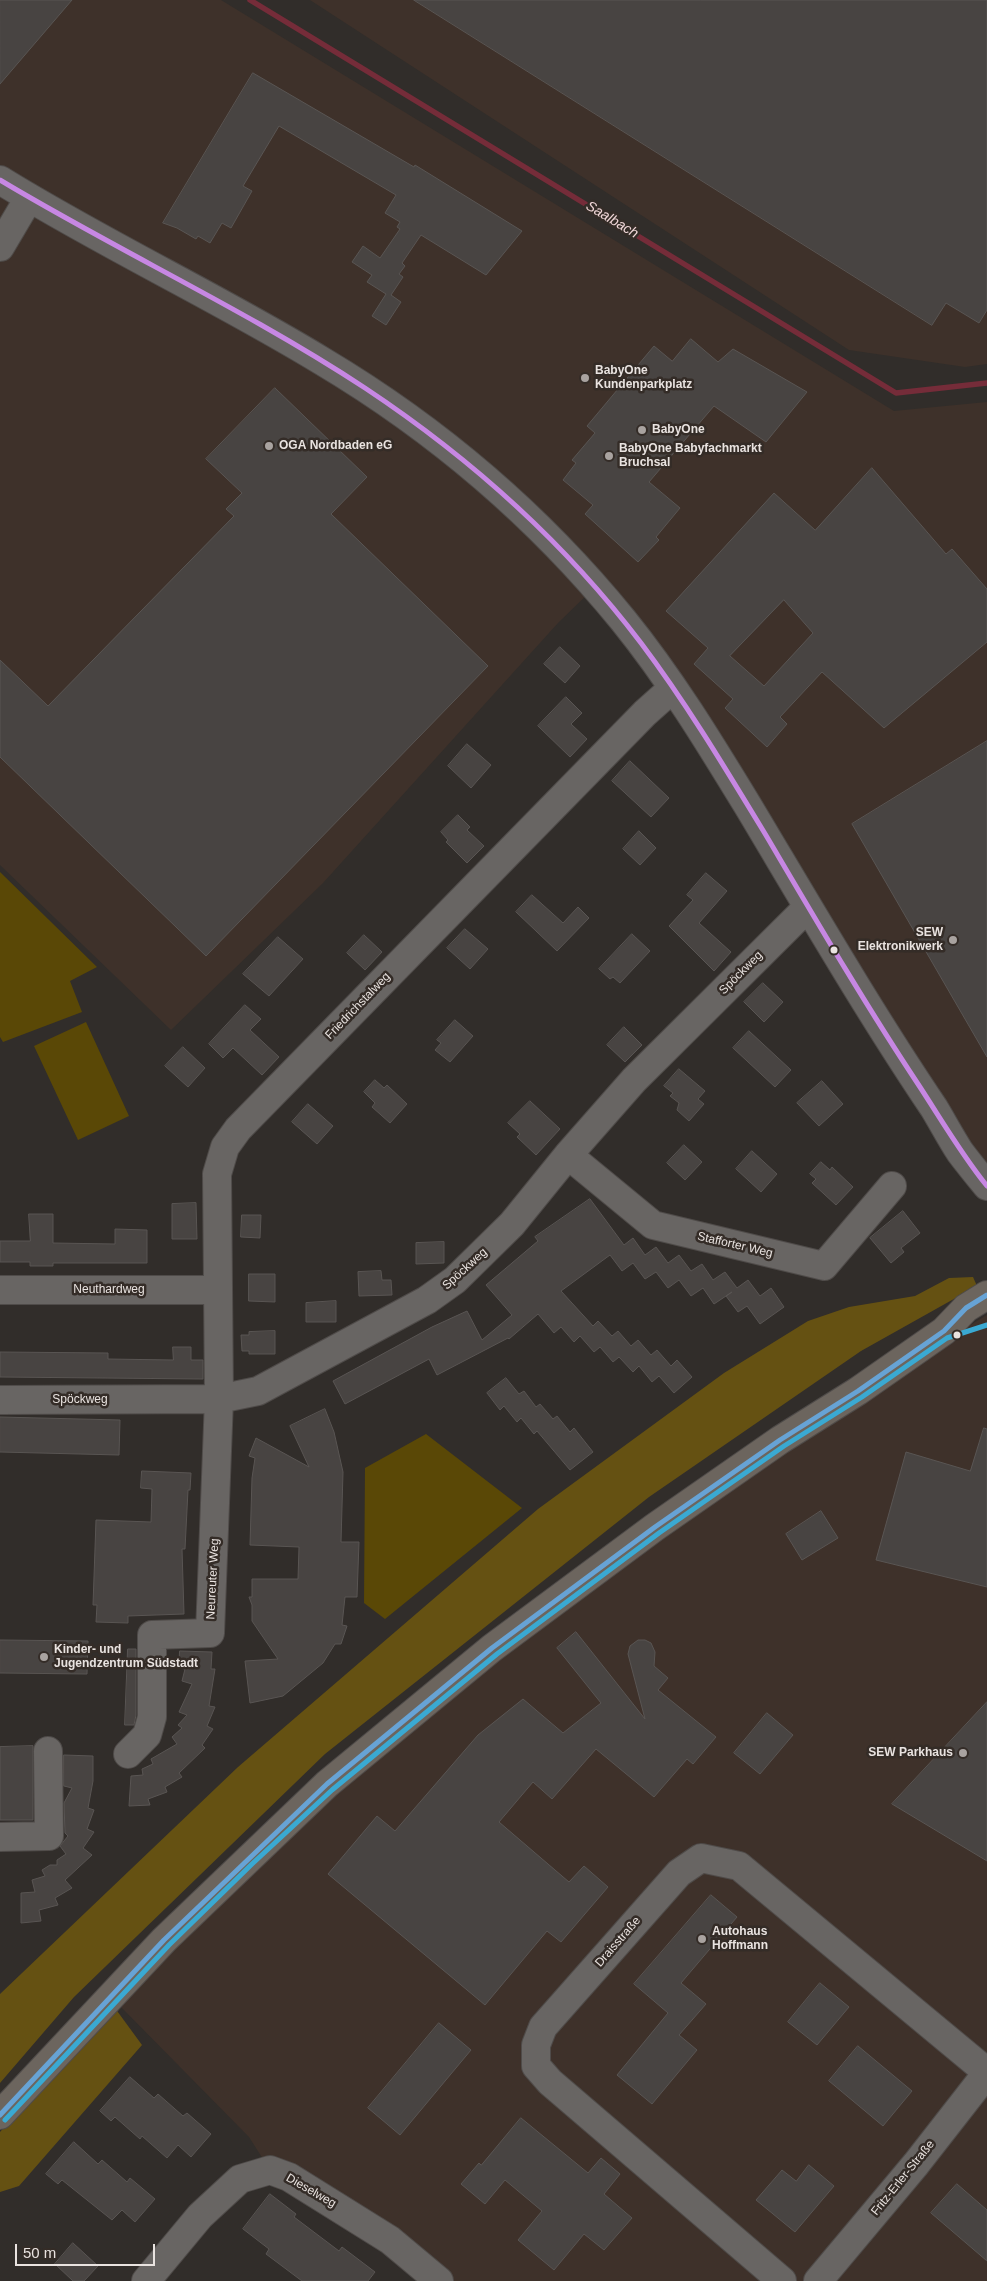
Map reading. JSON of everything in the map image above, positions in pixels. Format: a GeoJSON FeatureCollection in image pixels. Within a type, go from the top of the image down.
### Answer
{"type":"FeatureCollection","features":[{"type":"Feature","properties":{"kind":"main road"},"geometry":{"type":"LineString","coordinates":[[0,2114],[164,1940],[327,1784],[492,1648],[655,1527],[780,1440],[858,1391],[944,1331],[966,1308],[987,1295]]}},
{"type":"Feature","properties":{"kind":"main road"},"geometry":{"type":"LineString","coordinates":[[944,1331],[987,1318]]}},
{"type":"Feature","properties":{"kind":"street"},"geometry":{"type":"LineString","coordinates":[[0,180],[324,362],[375,395],[446,446],[508,498],[622,620],[673,688],[712,747],[893,1049],[959,1150],[987,1186]]}},
{"type":"Feature","properties":{"kind":"street"},"geometry":{"type":"LineString","coordinates":[[0,247],[29,198]]}},
{"type":"Feature","properties":{"kind":"street","name":"Friedrichstalweg"},"geometry":{"type":"LineString","coordinates":[[219,1399],[217,1174],[225,1147],[238,1129],[645,713],[673,688]]}},
{"type":"Feature","properties":{"kind":"street","name":"Spöckweg"},"geometry":{"type":"LineString","coordinates":[[0,1400],[219,1399],[258,1391],[427,1300],[455,1280],[512,1224],[568,1155],[634,1080],[808,906]]}},
{"type":"Feature","properties":{"kind":"street","name":"Stafforter Weg"},"geometry":{"type":"LineString","coordinates":[[568,1155],[653,1225],[824,1266],[892,1186]]}},
{"type":"Feature","properties":{"kind":"street","name":"Neuthardweg"},"geometry":{"type":"LineString","coordinates":[[0,1290],[218,1290]]}},
{"type":"Feature","properties":{"kind":"street","name":"Neureuter Weg"},"geometry":{"type":"LineString","coordinates":[[128,1754],[147,1735],[152,1717],[152,1635],[210,1633],[219,1399]]}},
{"type":"Feature","properties":{"kind":"street"},"geometry":{"type":"LineString","coordinates":[[0,1837],[49,1836],[48,1751]]}},
{"type":"Feature","properties":{"kind":"street","name":"Draisstraße"},"geometry":{"type":"LineString","coordinates":[[782,2281],[558,2088],[536,2066],[536,2045],[543,2027],[679,1873],[701,1858],[739,1866],[987,2073]]}},
{"type":"Feature","properties":{"kind":"street","name":"Fritz-Erler-Straße"},"geometry":{"type":"LineString","coordinates":[[818,2281],[916,2164],[987,2073]]}},
{"type":"Feature","properties":{"kind":"street","name":"Dieselweg"},"geometry":{"type":"LineString","coordinates":[[146,2281],[200,2216],[240,2179],[270,2170],[289,2177],[390,2240],[439,2281]]}},
{"type":"Feature","properties":{"kind":"shaded area"},"geometry":{"type":"Polygon","coordinates":[[[0,0],[221,0],[894,411],[987,402],[987,1186],[594,588],[558,623],[323,883],[171,1030],[0,865],[0,0]]]}},
{"type":"Feature","properties":{"kind":"shaded area"},"geometry":{"type":"Polygon","coordinates":[[[310,0],[987,0],[987,364],[965,367],[849,350],[310,0]]]}},
{"type":"Feature","properties":{"kind":"shaded area"},"geometry":{"type":"Polygon","coordinates":[[[0,872],[97,967],[70,981],[82,1012],[3,1042],[0,1037],[0,872]]]}},
{"type":"Feature","properties":{"kind":"shaded area"},"geometry":{"type":"Polygon","coordinates":[[[86,1022],[129,1116],[78,1140],[34,1046],[86,1022]]]}},
{"type":"Feature","properties":{"kind":"shaded area"},"geometry":{"type":"Polygon","coordinates":[[[973,1277],[977,1286],[861,1351],[649,1497],[325,1754],[74,1997],[0,2083],[0,1994],[238,1767],[538,1509],[724,1373],[808,1321],[849,1307],[915,1296],[949,1278],[973,1277]]]}},
{"type":"Feature","properties":{"kind":"shaded area"},"geometry":{"type":"Polygon","coordinates":[[[987,1315],[987,2281],[439,2281],[270,2170],[249,2137],[120,2006],[327,1784],[780,1440],[987,1315]]]}},
{"type":"Feature","properties":{"kind":"shaded area"},"geometry":{"type":"Polygon","coordinates":[[[426,1434],[522,1508],[385,1619],[364,1603],[365,1468],[426,1434]]]}},
{"type":"Feature","properties":{"kind":"shaded area"},"geometry":{"type":"Polygon","coordinates":[[[112,2004],[142,2045],[19,2186],[0,2192],[0,2132],[112,2004]]]}},
{"type":"Feature","properties":{"kind":"building"},"geometry":{"type":"Polygon","coordinates":[[[0,0],[72,0],[0,84],[0,0]]]}},
{"type":"Feature","properties":{"kind":"building"},"geometry":{"type":"Polygon","coordinates":[[[414,0],[987,0],[987,310],[979,323],[946,303],[932,325],[414,0]]]}},
{"type":"Feature","properties":{"kind":"building"},"geometry":{"type":"Polygon","coordinates":[[[253,73],[414,167],[415,165],[522,231],[486,275],[421,235],[402,263],[405,266],[399,274],[403,277],[391,295],[401,302],[386,325],[372,316],[386,294],[367,282],[372,275],[352,262],[363,246],[380,258],[400,229],[397,227],[400,222],[385,213],[396,195],[279,126],[243,186],[252,191],[231,228],[222,223],[210,243],[198,236],[196,239],[177,228],[163,223],[253,73]]]}},
{"type":"Feature","properties":{"kind":"building","name":"BabyOne"},"geometry":{"type":"Polygon","coordinates":[[[691,339],[718,362],[733,349],[807,392],[766,442],[714,406],[649,482],[680,508],[656,537],[659,540],[638,562],[585,514],[593,505],[563,480],[576,463],[572,460],[595,433],[587,426],[654,346],[672,361],[691,339]]]}},
{"type":"Feature","properties":{"kind":"building"},"geometry":{"type":"Polygon","coordinates":[[[275,388],[367,477],[331,514],[488,666],[206,956],[0,757],[0,660],[48,706],[234,516],[226,509],[242,493],[206,459],[275,388]]]}},
{"type":"Feature","properties":{"kind":"building"},"geometry":{"type":"Polygon","coordinates":[[[872,468],[946,554],[952,549],[987,589],[987,642],[884,728],[822,672],[780,717],[787,724],[767,747],[725,708],[733,699],[694,664],[708,648],[666,611],[774,493],[815,530],[872,468]],[[784,600],[730,656],[764,686],[813,633],[784,600]]]}},
{"type":"Feature","properties":{"kind":"building"},"geometry":{"type":"Polygon","coordinates":[[[560,647],[580,666],[565,683],[544,664],[560,647]]]}},
{"type":"Feature","properties":{"kind":"building"},"geometry":{"type":"Polygon","coordinates":[[[566,697],[582,713],[571,724],[587,739],[570,757],[538,726],[566,697]]]}},
{"type":"Feature","properties":{"kind":"building","name":"SEW Elektronikwerk"},"geometry":{"type":"Polygon","coordinates":[[[987,741],[987,1057],[852,824],[987,741]]]}},
{"type":"Feature","properties":{"kind":"building"},"geometry":{"type":"Polygon","coordinates":[[[467,744],[491,765],[471,788],[448,766],[467,744]]]}},
{"type":"Feature","properties":{"kind":"building"},"geometry":{"type":"Polygon","coordinates":[[[630,761],[669,798],[651,817],[612,781],[630,761]]]}},
{"type":"Feature","properties":{"kind":"building"},"geometry":{"type":"Polygon","coordinates":[[[458,815],[470,827],[467,830],[484,846],[467,863],[446,842],[448,840],[441,832],[458,815]]]}},
{"type":"Feature","properties":{"kind":"building"},"geometry":{"type":"Polygon","coordinates":[[[639,831],[656,848],[640,865],[623,849],[639,831]]]}},
{"type":"Feature","properties":{"kind":"building"},"geometry":{"type":"Polygon","coordinates":[[[706,873],[727,891],[699,923],[731,952],[714,971],[669,926],[693,900],[687,895],[706,873]]]}},
{"type":"Feature","properties":{"kind":"building"},"geometry":{"type":"Polygon","coordinates":[[[532,895],[563,923],[578,907],[589,918],[557,951],[516,912],[532,895]]]}},
{"type":"Feature","properties":{"kind":"building"},"geometry":{"type":"Polygon","coordinates":[[[465,929],[488,949],[470,969],[447,948],[465,929]]]}},
{"type":"Feature","properties":{"kind":"building"},"geometry":{"type":"Polygon","coordinates":[[[632,934],[650,951],[620,983],[613,977],[610,979],[599,969],[632,934]]]}},
{"type":"Feature","properties":{"kind":"building"},"geometry":{"type":"Polygon","coordinates":[[[364,935],[382,952],[365,970],[347,953],[364,935]]]}},
{"type":"Feature","properties":{"kind":"building"},"geometry":{"type":"Polygon","coordinates":[[[278,937],[303,959],[269,996],[243,974],[278,937]]]}},
{"type":"Feature","properties":{"kind":"building"},"geometry":{"type":"Polygon","coordinates":[[[763,983],[783,1002],[764,1022],[744,1002],[763,983]]]}},
{"type":"Feature","properties":{"kind":"building"},"geometry":{"type":"Polygon","coordinates":[[[245,1005],[261,1019],[250,1030],[279,1057],[262,1075],[233,1048],[223,1058],[209,1044],[245,1005]]]}},
{"type":"Feature","properties":{"kind":"building"},"geometry":{"type":"Polygon","coordinates":[[[455,1020],[473,1036],[450,1062],[435,1050],[441,1043],[437,1040],[455,1020]]]}},
{"type":"Feature","properties":{"kind":"building"},"geometry":{"type":"Polygon","coordinates":[[[624,1027],[642,1045],[625,1062],[607,1045],[624,1027]]]}},
{"type":"Feature","properties":{"kind":"building"},"geometry":{"type":"Polygon","coordinates":[[[749,1031],[791,1070],[775,1087],[733,1048],[749,1031]]]}},
{"type":"Feature","properties":{"kind":"building"},"geometry":{"type":"Polygon","coordinates":[[[183,1047],[205,1068],[188,1087],[165,1066],[183,1047]]]}},
{"type":"Feature","properties":{"kind":"building"},"geometry":{"type":"Polygon","coordinates":[[[679,1069],[705,1091],[698,1099],[704,1104],[689,1121],[677,1110],[679,1103],[670,1096],[673,1093],[664,1086],[679,1069]]]}},
{"type":"Feature","properties":{"kind":"building"},"geometry":{"type":"Polygon","coordinates":[[[375,1080],[384,1088],[387,1085],[407,1104],[390,1123],[372,1107],[375,1103],[364,1092],[375,1080]]]}},
{"type":"Feature","properties":{"kind":"building"},"geometry":{"type":"Polygon","coordinates":[[[822,1081],[843,1104],[819,1126],[797,1103],[822,1081]]]}},
{"type":"Feature","properties":{"kind":"building"},"geometry":{"type":"Polygon","coordinates":[[[530,1101],[560,1129],[536,1155],[517,1137],[520,1134],[508,1123],[530,1101]]]}},
{"type":"Feature","properties":{"kind":"building"},"geometry":{"type":"Polygon","coordinates":[[[308,1104],[333,1126],[317,1144],[292,1122],[308,1104]]]}},
{"type":"Feature","properties":{"kind":"building"},"geometry":{"type":"Polygon","coordinates":[[[684,1145],[702,1162],[685,1180],[667,1163],[684,1145]]]}},
{"type":"Feature","properties":{"kind":"building"},"geometry":{"type":"Polygon","coordinates":[[[752,1151],[777,1174],[761,1192],[736,1169],[752,1151]]]}},
{"type":"Feature","properties":{"kind":"building"},"geometry":{"type":"Polygon","coordinates":[[[821,1162],[830,1170],[832,1167],[853,1187],[836,1205],[812,1183],[816,1179],[810,1174],[821,1162]]]}},
{"type":"Feature","properties":{"kind":"building"},"geometry":{"type":"Polygon","coordinates":[[[590,1199],[624,1245],[633,1238],[645,1255],[656,1247],[668,1263],[679,1255],[691,1271],[702,1264],[713,1280],[725,1272],[737,1288],[748,1280],[760,1296],[771,1288],[784,1307],[760,1324],[747,1306],[738,1312],[726,1296],[714,1304],[703,1288],[691,1296],[679,1280],[668,1288],[656,1272],[645,1279],[633,1263],[622,1271],[610,1255],[561,1291],[593,1326],[598,1321],[612,1336],[618,1331],[631,1346],[638,1340],[651,1355],[657,1350],[671,1366],[677,1360],[692,1377],[674,1393],[659,1376],[652,1382],[639,1366],[633,1372],[619,1357],[613,1362],[600,1347],[594,1352],[580,1336],[574,1342],[561,1327],[554,1333],[538,1314],[509,1339],[437,1375],[429,1359],[345,1404],[333,1381],[432,1327],[467,1311],[482,1340],[512,1315],[486,1285],[538,1241],[535,1237],[590,1199]]]}},
{"type":"Feature","properties":{"kind":"building"},"geometry":{"type":"Polygon","coordinates":[[[196,1203],[197,1239],[172,1239],[172,1204],[196,1203]]]}},
{"type":"Feature","properties":{"kind":"building"},"geometry":{"type":"Polygon","coordinates":[[[903,1211],[920,1233],[901,1248],[904,1252],[891,1263],[870,1238],[903,1211]]]}},
{"type":"Feature","properties":{"kind":"building"},"geometry":{"type":"Polygon","coordinates":[[[29,1214],[53,1214],[53,1243],[115,1244],[115,1229],[147,1230],[147,1263],[53,1263],[53,1266],[30,1266],[30,1262],[0,1262],[0,1241],[30,1241],[29,1214]]]}},
{"type":"Feature","properties":{"kind":"building"},"geometry":{"type":"Polygon","coordinates":[[[242,1215],[261,1215],[260,1238],[241,1237],[242,1215]]]}},
{"type":"Feature","properties":{"kind":"building"},"geometry":{"type":"Polygon","coordinates":[[[444,1242],[444,1263],[416,1264],[416,1243],[444,1242]]]}},
{"type":"Feature","properties":{"kind":"building"},"geometry":{"type":"Polygon","coordinates":[[[381,1271],[382,1280],[391,1280],[392,1295],[359,1296],[358,1272],[381,1271]]]}},
{"type":"Feature","properties":{"kind":"building"},"geometry":{"type":"Polygon","coordinates":[[[249,1274],[275,1274],[275,1302],[249,1301],[249,1274]]]}},
{"type":"Feature","properties":{"kind":"building"},"geometry":{"type":"Polygon","coordinates":[[[336,1301],[336,1322],[306,1322],[306,1303],[336,1301]]]}},
{"type":"Feature","properties":{"kind":"building"},"geometry":{"type":"Polygon","coordinates":[[[275,1331],[275,1354],[249,1354],[249,1351],[242,1351],[241,1335],[249,1335],[249,1332],[275,1331]]]}},
{"type":"Feature","properties":{"kind":"building"},"geometry":{"type":"Polygon","coordinates":[[[173,1347],[191,1347],[191,1360],[203,1360],[203,1379],[0,1377],[0,1352],[108,1353],[108,1359],[173,1360],[173,1347]]]}},
{"type":"Feature","properties":{"kind":"building"},"geometry":{"type":"Polygon","coordinates":[[[506,1378],[519,1394],[524,1391],[536,1407],[540,1404],[553,1419],[557,1416],[570,1432],[574,1428],[593,1452],[570,1470],[537,1431],[534,1434],[521,1418],[517,1422],[504,1406],[500,1410],[487,1393],[506,1378]]]}},
{"type":"Feature","properties":{"kind":"building"},"geometry":{"type":"Polygon","coordinates":[[[325,1409],[334,1432],[343,1472],[341,1542],[359,1542],[357,1597],[345,1597],[342,1625],[347,1626],[341,1644],[335,1644],[323,1663],[283,1696],[250,1703],[245,1661],[278,1659],[252,1621],[252,1605],[249,1597],[252,1597],[252,1579],[298,1579],[299,1547],[250,1545],[252,1478],[255,1458],[249,1456],[256,1438],[309,1467],[290,1426],[325,1409]]]}},
{"type":"Feature","properties":{"kind":"building"},"geometry":{"type":"Polygon","coordinates":[[[0,1417],[120,1420],[119,1455],[0,1452],[0,1417]]]}},
{"type":"Feature","properties":{"kind":"building"},"geometry":{"type":"Polygon","coordinates":[[[984,1428],[987,1429],[987,1587],[876,1560],[906,1452],[970,1471],[984,1428]]]}},
{"type":"Feature","properties":{"kind":"building"},"geometry":{"type":"Polygon","coordinates":[[[142,1471],[191,1473],[190,1490],[188,1490],[185,1549],[182,1549],[184,1614],[128,1616],[128,1623],[96,1622],[97,1605],[93,1605],[96,1520],[151,1522],[152,1489],[141,1488],[142,1471]]]}},
{"type":"Feature","properties":{"kind":"building"},"geometry":{"type":"Polygon","coordinates":[[[821,1511],[838,1538],[802,1560],[786,1534],[821,1511]]]}},
{"type":"Feature","properties":{"kind":"building"},"geometry":{"type":"Polygon","coordinates":[[[576,1632],[645,1719],[628,1654],[630,1646],[638,1640],[645,1640],[651,1643],[655,1652],[654,1666],[668,1678],[658,1690],[716,1737],[693,1764],[687,1759],[654,1797],[596,1749],[552,1799],[533,1782],[499,1822],[569,1882],[584,1866],[608,1887],[561,1942],[547,1931],[485,2005],[328,1874],[377,1816],[395,1831],[478,1735],[523,1699],[563,1733],[601,1703],[557,1648],[576,1632]]]}},
{"type":"Feature","properties":{"kind":"building","name":"Kinder- und Jugendzentrum Südstadt"},"geometry":{"type":"Polygon","coordinates":[[[0,1640],[88,1641],[87,1674],[0,1673],[0,1640]]]}},
{"type":"Feature","properties":{"kind":"building"},"geometry":{"type":"Polygon","coordinates":[[[128,1649],[136,1649],[136,1715],[134,1725],[125,1725],[128,1649]]]}},
{"type":"Feature","properties":{"kind":"building"},"geometry":{"type":"Polygon","coordinates":[[[180,1651],[212,1652],[211,1669],[215,1669],[209,1706],[215,1707],[207,1726],[213,1729],[202,1745],[205,1748],[179,1773],[182,1777],[165,1787],[167,1792],[148,1799],[150,1805],[129,1806],[131,1776],[143,1775],[142,1769],[153,1764],[151,1759],[177,1744],[172,1737],[182,1728],[178,1725],[187,1715],[179,1712],[192,1684],[182,1681],[185,1669],[179,1668],[180,1651]]]}},
{"type":"Feature","properties":{"kind":"building","name":"SEW Parkhaus"},"geometry":{"type":"Polygon","coordinates":[[[987,1702],[987,1861],[892,1804],[987,1702]]]}},
{"type":"Feature","properties":{"kind":"building"},"geometry":{"type":"Polygon","coordinates":[[[767,1713],[793,1735],[760,1774],[734,1753],[767,1713]]]}},
{"type":"Feature","properties":{"kind":"building"},"geometry":{"type":"Polygon","coordinates":[[[33,1746],[33,1820],[0,1820],[0,1747],[33,1746]]]}},
{"type":"Feature","properties":{"kind":"building"},"geometry":{"type":"Polygon","coordinates":[[[64,1755],[93,1756],[93,1781],[88,1808],[94,1810],[87,1829],[94,1832],[83,1848],[92,1855],[65,1880],[72,1888],[55,1898],[58,1905],[39,1910],[41,1921],[21,1923],[21,1893],[35,1892],[32,1880],[45,1876],[42,1870],[50,1865],[57,1865],[57,1860],[66,1854],[60,1846],[68,1836],[65,1833],[64,1803],[72,1788],[64,1786],[64,1755]]]}},
{"type":"Feature","properties":{"kind":"building"},"geometry":{"type":"Polygon","coordinates":[[[711,1895],[737,1917],[681,1983],[706,2004],[679,2035],[697,2050],[652,2104],[617,2075],[668,2013],[634,1984],[711,1895]]]}},
{"type":"Feature","properties":{"kind":"building"},"geometry":{"type":"Polygon","coordinates":[[[820,1983],[849,2007],[817,2045],[788,2022],[820,1983]]]}},
{"type":"Feature","properties":{"kind":"building"},"geometry":{"type":"Polygon","coordinates":[[[439,2023],[471,2050],[400,2135],[368,2108],[439,2023]]]}},
{"type":"Feature","properties":{"kind":"building"},"geometry":{"type":"Polygon","coordinates":[[[858,2046],[912,2091],[883,2126],[829,2081],[858,2046]]]}},
{"type":"Feature","properties":{"kind":"building"},"geometry":{"type":"Polygon","coordinates":[[[130,2077],[154,2098],[158,2094],[183,2116],[187,2113],[211,2134],[191,2157],[178,2145],[167,2158],[142,2136],[140,2139],[115,2117],[111,2121],[100,2111],[130,2077]]]}},
{"type":"Feature","properties":{"kind":"building"},"geometry":{"type":"Polygon","coordinates":[[[521,2118],[588,2173],[601,2158],[620,2174],[604,2194],[632,2218],[604,2250],[584,2234],[554,2270],[518,2240],[542,2211],[505,2180],[485,2204],[461,2184],[479,2163],[481,2165],[521,2118]]]}},
{"type":"Feature","properties":{"kind":"building"},"geometry":{"type":"Polygon","coordinates":[[[74,2142],[98,2164],[102,2160],[127,2182],[130,2178],[155,2199],[135,2222],[122,2210],[112,2220],[62,2180],[58,2184],[46,2174],[74,2142]]]}},
{"type":"Feature","properties":{"kind":"building"},"geometry":{"type":"Polygon","coordinates":[[[809,2165],[834,2186],[795,2232],[756,2200],[782,2170],[796,2181],[809,2165]]]}},
{"type":"Feature","properties":{"kind":"building"},"geometry":{"type":"Polygon","coordinates":[[[957,2184],[987,2210],[987,2261],[931,2213],[957,2184]]]}},
{"type":"Feature","properties":{"kind":"building"},"geometry":{"type":"Polygon","coordinates":[[[270,2194],[296,2214],[294,2217],[339,2251],[342,2247],[375,2272],[368,2281],[302,2281],[266,2254],[269,2249],[243,2229],[270,2194]]]}},
{"type":"Feature","properties":{"kind":"building"},"geometry":{"type":"Polygon","coordinates":[[[73,2243],[98,2266],[84,2281],[73,2281],[55,2264],[73,2243]]]}},
{"type":"Feature","properties":{"kind":"waterway","name":"Saalbach"},"geometry":{"type":"LineString","coordinates":[[250,0],[896,393],[987,383]]}},
{"type":"Feature","properties":{"kind":"transit line"},"geometry":{"type":"LineString","coordinates":[[0,180],[91,232],[230,307],[365,388],[404,415],[478,473],[548,537],[612,606],[674,690],[737,787],[879,1023],[960,1149],[987,1186]]}},
{"type":"Feature","properties":{"kind":"transit line"},"geometry":{"type":"LineString","coordinates":[[0,2115],[164,1940],[327,1784],[492,1648],[655,1527],[780,1440],[858,1391],[944,1331],[966,1308],[987,1295]]}},
{"type":"Feature","properties":{"kind":"transit line"},"geometry":{"type":"LineString","coordinates":[[5,2120],[169,1945],[252,1864],[332,1790],[497,1654],[659,1533],[784,1446],[862,1397],[947,1338],[987,1325]]}},
{"type":"Feature","properties":{"kind":"place","name":"BabyOne Kundenparkplatz"},"geometry":{"type":"Point","coordinates":[585,378]}},
{"type":"Feature","properties":{"kind":"place","name":"BabyOne"},"geometry":{"type":"Point","coordinates":[642,430]}},
{"type":"Feature","properties":{"kind":"place","name":"OGA Nordbaden eG"},"geometry":{"type":"Point","coordinates":[269,446]}},
{"type":"Feature","properties":{"kind":"place","name":"BabyOne Babyfachmarkt Bruchsal"},"geometry":{"type":"Point","coordinates":[609,456]}},
{"type":"Feature","properties":{"kind":"place","name":"SEW Elektronikwerk"},"geometry":{"type":"Point","coordinates":[953,940]}},
{"type":"Feature","properties":{"kind":"place","name":"Kinder- und Jugendzentrum Südstadt"},"geometry":{"type":"Point","coordinates":[44,1657]}},
{"type":"Feature","properties":{"kind":"place","name":"SEW Parkhaus"},"geometry":{"type":"Point","coordinates":[963,1753]}},
{"type":"Feature","properties":{"kind":"place","name":"Autohaus Hoffmann"},"geometry":{"type":"Point","coordinates":[702,1939]}}]}
